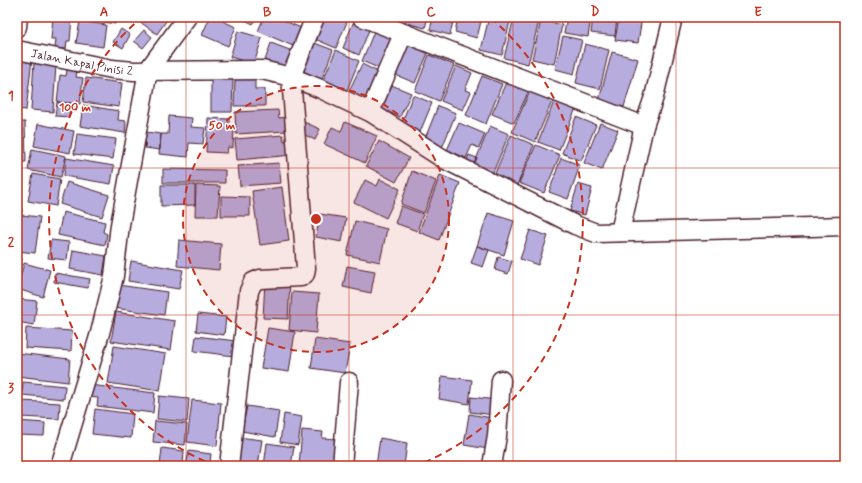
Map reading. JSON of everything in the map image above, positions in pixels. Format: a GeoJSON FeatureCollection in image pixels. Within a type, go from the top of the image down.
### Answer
{"type":"FeatureCollection","features":[{"type":"Feature","properties":{"kind":"street"},"geometry":{"type":"LineString","coordinates":[[17,27],[18,17]]}},
{"type":"Feature","properties":{"kind":"street"},"geometry":{"type":"LineString","coordinates":[[60,466],[100,333],[114,276],[120,225],[148,70],[187,17]]}},
{"type":"Feature","properties":{"kind":"street"},"geometry":{"type":"LineString","coordinates":[[229,466],[249,291],[253,282],[260,279],[300,277],[305,274],[306,268],[291,77],[315,17]]}},
{"type":"Feature","properties":{"kind":"street"},"geometry":{"type":"LineString","coordinates":[[362,17],[644,126]]}},
{"type":"Feature","properties":{"kind":"street"},"geometry":{"type":"LineString","coordinates":[[620,232],[644,126],[654,98],[673,17]]}},
{"type":"Feature","properties":{"kind":"street"},"geometry":{"type":"LineString","coordinates":[[370,112],[404,34]]}},
{"type":"Feature","properties":{"kind":"street","name":"Jalan Kapal Pinisi 2"},"geometry":{"type":"LineString","coordinates":[[17,50],[134,71],[262,70],[291,77],[370,112],[442,158],[575,225],[596,233],[845,226]]}},
{"type":"Feature","properties":{"kind":"street"},"geometry":{"type":"LineString","coordinates":[[492,466],[497,436],[501,380]]}},
{"type":"Feature","properties":{"kind":"street"},"geometry":{"type":"LineString","coordinates":[[342,466],[349,382]]}},
{"type":"Feature","properties":{"kind":"building"},"geometry":{"type":"Polygon","coordinates":[[[53,17],[72,17],[70,41],[67,41],[66,49],[55,48],[56,39],[51,39],[53,17]]]}},
{"type":"Feature","properties":{"kind":"building"},"geometry":{"type":"Polygon","coordinates":[[[74,17],[116,17],[115,24],[74,17]]]}},
{"type":"Feature","properties":{"kind":"building"},"geometry":{"type":"Polygon","coordinates":[[[133,17],[169,17],[157,34],[133,17]]]}},
{"type":"Feature","properties":{"kind":"building"},"geometry":{"type":"Polygon","coordinates":[[[210,17],[214,17],[236,27],[228,46],[202,35],[210,17]]]}},
{"type":"Feature","properties":{"kind":"building"},"geometry":{"type":"Polygon","coordinates":[[[239,17],[257,17],[253,24],[239,17]]]}},
{"type":"Feature","properties":{"kind":"building"},"geometry":{"type":"Polygon","coordinates":[[[264,17],[276,17],[301,28],[293,46],[258,31],[264,17]]]}},
{"type":"Feature","properties":{"kind":"building"},"geometry":{"type":"Polygon","coordinates":[[[325,17],[335,17],[347,22],[336,48],[315,39],[325,17]]]}},
{"type":"Feature","properties":{"kind":"building"},"geometry":{"type":"Polygon","coordinates":[[[403,17],[428,17],[425,28],[402,22],[403,17]]]}},
{"type":"Feature","properties":{"kind":"building"},"geometry":{"type":"Polygon","coordinates":[[[433,17],[454,17],[450,35],[430,30],[433,17]]]}},
{"type":"Feature","properties":{"kind":"building"},"geometry":{"type":"Polygon","coordinates":[[[458,17],[482,17],[477,38],[455,32],[458,17]]]}},
{"type":"Feature","properties":{"kind":"building"},"geometry":{"type":"Polygon","coordinates":[[[489,17],[511,17],[502,55],[481,50],[489,17]]]}},
{"type":"Feature","properties":{"kind":"building"},"geometry":{"type":"Polygon","coordinates":[[[514,17],[540,17],[528,64],[504,58],[514,17]]]}},
{"type":"Feature","properties":{"kind":"building"},"geometry":{"type":"Polygon","coordinates":[[[567,17],[591,17],[588,37],[564,33],[567,17]]]}},
{"type":"Feature","properties":{"kind":"building"},"geometry":{"type":"Polygon","coordinates":[[[593,17],[617,17],[615,36],[591,33],[593,17]]]}},
{"type":"Feature","properties":{"kind":"building"},"geometry":{"type":"Polygon","coordinates":[[[619,17],[642,17],[638,43],[615,40],[619,17]]]}},
{"type":"Feature","properties":{"kind":"building"},"geometry":{"type":"Polygon","coordinates":[[[541,20],[562,25],[554,64],[532,59],[541,20]]]}},
{"type":"Feature","properties":{"kind":"building"},"geometry":{"type":"Polygon","coordinates":[[[80,21],[106,25],[103,47],[76,43],[80,21]]]}},
{"type":"Feature","properties":{"kind":"building"},"geometry":{"type":"Polygon","coordinates":[[[353,23],[369,30],[359,55],[343,48],[353,23]]]}},
{"type":"Feature","properties":{"kind":"building"},"geometry":{"type":"Polygon","coordinates":[[[121,29],[130,35],[123,48],[113,42],[121,29]]]}},
{"type":"Feature","properties":{"kind":"building"},"geometry":{"type":"Polygon","coordinates":[[[375,29],[398,39],[385,71],[362,61],[375,29]]]}},
{"type":"Feature","properties":{"kind":"building"},"geometry":{"type":"Polygon","coordinates":[[[144,30],[152,37],[143,48],[134,41],[144,30]]]}},
{"type":"Feature","properties":{"kind":"building"},"geometry":{"type":"Polygon","coordinates":[[[238,31],[262,38],[254,64],[230,57],[238,31]]]}},
{"type":"Feature","properties":{"kind":"building"},"geometry":{"type":"Polygon","coordinates":[[[563,36],[582,40],[574,74],[555,69],[563,36]]]}},
{"type":"Feature","properties":{"kind":"building"},"geometry":{"type":"Polygon","coordinates":[[[312,42],[333,50],[321,81],[299,72],[312,42]]]}},
{"type":"Feature","properties":{"kind":"building"},"geometry":{"type":"Polygon","coordinates":[[[271,43],[295,52],[289,72],[264,63],[271,43]]]}},
{"type":"Feature","properties":{"kind":"building"},"geometry":{"type":"Polygon","coordinates":[[[404,43],[428,53],[415,83],[391,73],[404,43]]]}},
{"type":"Feature","properties":{"kind":"building"},"geometry":{"type":"Polygon","coordinates":[[[585,44],[609,50],[600,89],[576,83],[585,44]]]}},
{"type":"Feature","properties":{"kind":"building"},"geometry":{"type":"Polygon","coordinates":[[[336,50],[359,61],[345,95],[321,85],[336,50]]]}},
{"type":"Feature","properties":{"kind":"building"},"geometry":{"type":"Polygon","coordinates":[[[612,52],[638,59],[624,107],[599,100],[612,52]]]}},
{"type":"Feature","properties":{"kind":"building"},"geometry":{"type":"Polygon","coordinates":[[[429,55],[454,65],[439,101],[415,91],[429,55]]]}},
{"type":"Feature","properties":{"kind":"building"},"geometry":{"type":"Polygon","coordinates":[[[18,58],[32,59],[26,110],[17,109],[18,58]]]}},
{"type":"Feature","properties":{"kind":"building"},"geometry":{"type":"Polygon","coordinates":[[[34,62],[56,64],[53,112],[31,110],[34,62]]]}},
{"type":"Feature","properties":{"kind":"building"},"geometry":{"type":"Polygon","coordinates":[[[362,64],[382,74],[366,106],[346,97],[362,64]]]}},
{"type":"Feature","properties":{"kind":"building"},"geometry":{"type":"Polygon","coordinates":[[[456,66],[472,73],[465,90],[471,92],[463,110],[441,101],[456,66]]]}},
{"type":"Feature","properties":{"kind":"building"},"geometry":{"type":"Polygon","coordinates":[[[67,70],[77,71],[76,77],[83,78],[80,104],[57,102],[60,75],[66,76],[67,70]]]}},
{"type":"Feature","properties":{"kind":"building"},"geometry":{"type":"Polygon","coordinates":[[[211,76],[233,77],[232,112],[211,112],[211,76]]]}},
{"type":"Feature","properties":{"kind":"building"},"geometry":{"type":"Polygon","coordinates":[[[482,76],[502,84],[486,124],[466,115],[482,76]]]}},
{"type":"Feature","properties":{"kind":"building"},"geometry":{"type":"Polygon","coordinates":[[[86,78],[122,83],[119,107],[83,102],[86,78]]]}},
{"type":"Feature","properties":{"kind":"building"},"geometry":{"type":"Polygon","coordinates":[[[235,79],[255,79],[255,89],[265,89],[265,106],[234,106],[235,79]]]}},
{"type":"Feature","properties":{"kind":"building"},"geometry":{"type":"Polygon","coordinates":[[[507,80],[529,90],[514,123],[492,114],[507,80]]]}},
{"type":"Feature","properties":{"kind":"building"},"geometry":{"type":"Polygon","coordinates":[[[389,84],[411,93],[400,117],[379,108],[389,84]]]}},
{"type":"Feature","properties":{"kind":"building"},"geometry":{"type":"Polygon","coordinates":[[[532,86],[553,99],[535,142],[512,132],[532,86]]]}},
{"type":"Feature","properties":{"kind":"building"},"geometry":{"type":"Polygon","coordinates":[[[413,95],[432,103],[418,137],[399,129],[413,95]]]}},
{"type":"Feature","properties":{"kind":"building"},"geometry":{"type":"Polygon","coordinates":[[[555,99],[576,108],[559,150],[538,142],[555,99]]]}},
{"type":"Feature","properties":{"kind":"building"},"geometry":{"type":"Polygon","coordinates":[[[57,102],[71,103],[69,117],[55,116],[57,102]]]}},
{"type":"Feature","properties":{"kind":"building"},"geometry":{"type":"Polygon","coordinates":[[[83,105],[119,111],[118,120],[126,121],[125,133],[80,126],[83,105]]]}},
{"type":"Feature","properties":{"kind":"building"},"geometry":{"type":"Polygon","coordinates":[[[438,106],[456,113],[442,148],[424,141],[438,106]]]}},
{"type":"Feature","properties":{"kind":"building"},"geometry":{"type":"Polygon","coordinates":[[[278,110],[279,118],[287,117],[287,131],[236,134],[235,112],[278,110]]]}},
{"type":"Feature","properties":{"kind":"building"},"geometry":{"type":"Polygon","coordinates":[[[169,116],[192,118],[191,127],[205,128],[203,144],[189,143],[188,157],[159,154],[161,134],[168,134],[169,116]]]}},
{"type":"Feature","properties":{"kind":"building"},"geometry":{"type":"Polygon","coordinates":[[[576,117],[596,125],[581,161],[562,153],[576,117]]]}},
{"type":"Feature","properties":{"kind":"building"},"geometry":{"type":"Polygon","coordinates":[[[208,118],[229,119],[229,127],[234,128],[233,148],[228,147],[227,153],[206,152],[208,118]]]}},
{"type":"Feature","properties":{"kind":"building"},"geometry":{"type":"Polygon","coordinates":[[[17,122],[25,122],[26,162],[17,162],[17,122]]]}},
{"type":"Feature","properties":{"kind":"building"},"geometry":{"type":"Polygon","coordinates":[[[304,122],[320,129],[315,140],[299,132],[304,122]]]}},
{"type":"Feature","properties":{"kind":"building"},"geometry":{"type":"Polygon","coordinates":[[[345,122],[377,136],[365,163],[324,144],[332,127],[341,131],[345,122]]]}},
{"type":"Feature","properties":{"kind":"building"},"geometry":{"type":"Polygon","coordinates":[[[459,123],[485,134],[479,148],[472,145],[466,158],[447,150],[459,123]]]}},
{"type":"Feature","properties":{"kind":"building"},"geometry":{"type":"Polygon","coordinates":[[[600,123],[618,130],[602,170],[584,163],[600,123]]]}},
{"type":"Feature","properties":{"kind":"building"},"geometry":{"type":"Polygon","coordinates":[[[38,124],[74,131],[70,153],[34,146],[38,124]]]}},
{"type":"Feature","properties":{"kind":"building"},"geometry":{"type":"Polygon","coordinates":[[[490,126],[509,134],[491,177],[472,169],[490,126]]]}},
{"type":"Feature","properties":{"kind":"building"},"geometry":{"type":"Polygon","coordinates":[[[146,132],[161,134],[160,150],[145,148],[146,132]]]}},
{"type":"Feature","properties":{"kind":"building"},"geometry":{"type":"Polygon","coordinates":[[[77,134],[116,139],[113,159],[74,154],[77,134]]]}},
{"type":"Feature","properties":{"kind":"building"},"geometry":{"type":"Polygon","coordinates":[[[283,135],[284,141],[291,140],[293,155],[237,160],[235,139],[283,135]]]}},
{"type":"Feature","properties":{"kind":"building"},"geometry":{"type":"Polygon","coordinates":[[[511,135],[534,145],[516,188],[493,178],[511,135]]]}},
{"type":"Feature","properties":{"kind":"building"},"geometry":{"type":"Polygon","coordinates":[[[379,141],[409,158],[396,182],[366,166],[379,141]]]}},
{"type":"Feature","properties":{"kind":"building"},"geometry":{"type":"Polygon","coordinates":[[[536,145],[560,155],[544,193],[519,183],[536,145]]]}},
{"type":"Feature","properties":{"kind":"building"},"geometry":{"type":"Polygon","coordinates":[[[32,149],[66,156],[61,177],[28,170],[32,149]]]}},
{"type":"Feature","properties":{"kind":"building"},"geometry":{"type":"Polygon","coordinates":[[[469,155],[477,158],[472,169],[464,166],[469,155]]]}},
{"type":"Feature","properties":{"kind":"building"},"geometry":{"type":"Polygon","coordinates":[[[66,158],[114,166],[111,184],[64,176],[66,158]]]}},
{"type":"Feature","properties":{"kind":"building"},"geometry":{"type":"Polygon","coordinates":[[[561,158],[580,165],[568,199],[549,192],[561,158]]]}},
{"type":"Feature","properties":{"kind":"building"},"geometry":{"type":"Polygon","coordinates":[[[279,163],[281,183],[240,186],[238,166],[279,163]]]}},
{"type":"Feature","properties":{"kind":"building"},"geometry":{"type":"Polygon","coordinates":[[[17,164],[20,191],[17,191],[17,164]]]}},
{"type":"Feature","properties":{"kind":"building"},"geometry":{"type":"Polygon","coordinates":[[[163,169],[225,170],[225,183],[163,183],[163,169]]]}},
{"type":"Feature","properties":{"kind":"building"},"geometry":{"type":"Polygon","coordinates":[[[412,171],[436,181],[424,213],[401,204],[412,171]]]}},
{"type":"Feature","properties":{"kind":"building"},"geometry":{"type":"Polygon","coordinates":[[[33,174],[60,179],[56,206],[28,201],[33,174]]]}},
{"type":"Feature","properties":{"kind":"building"},"geometry":{"type":"Polygon","coordinates":[[[440,175],[460,183],[439,240],[419,232],[440,175]]]}},
{"type":"Feature","properties":{"kind":"building"},"geometry":{"type":"Polygon","coordinates":[[[380,179],[400,189],[386,218],[354,202],[365,180],[377,186],[380,179]]]}},
{"type":"Feature","properties":{"kind":"building"},"geometry":{"type":"Polygon","coordinates":[[[67,182],[109,195],[102,217],[60,204],[67,182]]]}},
{"type":"Feature","properties":{"kind":"building"},"geometry":{"type":"Polygon","coordinates":[[[578,184],[592,188],[585,215],[570,211],[578,184]]]}},
{"type":"Feature","properties":{"kind":"building"},"geometry":{"type":"Polygon","coordinates":[[[161,185],[195,185],[195,205],[161,206],[161,185]]]}},
{"type":"Feature","properties":{"kind":"building"},"geometry":{"type":"Polygon","coordinates":[[[196,185],[220,186],[218,216],[195,216],[196,185]]]}},
{"type":"Feature","properties":{"kind":"building"},"geometry":{"type":"Polygon","coordinates":[[[282,187],[289,241],[260,245],[252,191],[282,187]]]}},
{"type":"Feature","properties":{"kind":"building"},"geometry":{"type":"Polygon","coordinates":[[[17,191],[20,191],[22,212],[17,212],[17,191]]]}},
{"type":"Feature","properties":{"kind":"building"},"geometry":{"type":"Polygon","coordinates":[[[221,196],[250,197],[250,216],[221,216],[221,196]]]}},
{"type":"Feature","properties":{"kind":"building"},"geometry":{"type":"Polygon","coordinates":[[[401,206],[423,214],[417,231],[395,223],[401,206]]]}},
{"type":"Feature","properties":{"kind":"building"},"geometry":{"type":"Polygon","coordinates":[[[63,212],[105,222],[103,232],[107,234],[105,245],[58,235],[63,212]]]}},
{"type":"Feature","properties":{"kind":"building"},"geometry":{"type":"Polygon","coordinates":[[[488,213],[514,221],[504,255],[477,246],[488,213]]]}},
{"type":"Feature","properties":{"kind":"building"},"geometry":{"type":"Polygon","coordinates":[[[320,214],[346,218],[342,242],[316,237],[320,214]]]}},
{"type":"Feature","properties":{"kind":"building"},"geometry":{"type":"Polygon","coordinates":[[[21,215],[40,217],[35,253],[17,251],[21,215]]]}},
{"type":"Feature","properties":{"kind":"building"},"geometry":{"type":"Polygon","coordinates":[[[355,221],[387,229],[380,262],[347,255],[355,221]]]}},
{"type":"Feature","properties":{"kind":"building"},"geometry":{"type":"Polygon","coordinates":[[[530,230],[548,236],[538,265],[520,259],[530,230]]]}},
{"type":"Feature","properties":{"kind":"building"},"geometry":{"type":"Polygon","coordinates":[[[51,240],[69,242],[67,260],[48,258],[51,240]]]}},
{"type":"Feature","properties":{"kind":"building"},"geometry":{"type":"Polygon","coordinates":[[[179,240],[221,244],[219,270],[177,266],[179,240]]]}},
{"type":"Feature","properties":{"kind":"building"},"geometry":{"type":"Polygon","coordinates":[[[477,246],[489,250],[483,267],[471,263],[477,246]]]}},
{"type":"Feature","properties":{"kind":"building"},"geometry":{"type":"Polygon","coordinates":[[[73,250],[106,256],[103,275],[70,269],[73,250]]]}},
{"type":"Feature","properties":{"kind":"building"},"geometry":{"type":"Polygon","coordinates":[[[17,257],[22,258],[17,285],[17,257]]]}},
{"type":"Feature","properties":{"kind":"building"},"geometry":{"type":"Polygon","coordinates":[[[498,257],[512,261],[508,274],[495,270],[498,257]]]}},
{"type":"Feature","properties":{"kind":"building"},"geometry":{"type":"Polygon","coordinates":[[[131,261],[183,270],[179,289],[128,281],[131,261]]]}},
{"type":"Feature","properties":{"kind":"building"},"geometry":{"type":"Polygon","coordinates":[[[24,263],[50,270],[43,297],[17,289],[24,263]]]}},
{"type":"Feature","properties":{"kind":"building"},"geometry":{"type":"Polygon","coordinates":[[[347,266],[375,271],[371,293],[343,287],[347,266]]]}},
{"type":"Feature","properties":{"kind":"building"},"geometry":{"type":"Polygon","coordinates":[[[55,273],[90,279],[88,288],[54,282],[55,273]]]}},
{"type":"Feature","properties":{"kind":"building"},"geometry":{"type":"Polygon","coordinates":[[[265,281],[290,282],[288,319],[263,318],[265,281]]]}},
{"type":"Feature","properties":{"kind":"building"},"geometry":{"type":"Polygon","coordinates":[[[118,285],[167,292],[164,315],[114,308],[118,285]]]}},
{"type":"Feature","properties":{"kind":"building"},"geometry":{"type":"Polygon","coordinates":[[[292,292],[319,294],[316,333],[289,330],[292,292]]]}},
{"type":"Feature","properties":{"kind":"building"},"geometry":{"type":"Polygon","coordinates":[[[17,299],[37,301],[34,325],[17,322],[17,299]]]}},
{"type":"Feature","properties":{"kind":"building"},"geometry":{"type":"Polygon","coordinates":[[[116,312],[175,321],[171,350],[111,341],[116,312]]]}},
{"type":"Feature","properties":{"kind":"building"},"geometry":{"type":"Polygon","coordinates":[[[198,314],[226,317],[224,335],[196,331],[198,314]]]}},
{"type":"Feature","properties":{"kind":"building"},"geometry":{"type":"Polygon","coordinates":[[[26,328],[72,331],[71,351],[25,348],[26,328]]]}},
{"type":"Feature","properties":{"kind":"building"},"geometry":{"type":"Polygon","coordinates":[[[268,328],[295,332],[289,372],[261,368],[268,328]]]}},
{"type":"Feature","properties":{"kind":"building"},"geometry":{"type":"Polygon","coordinates":[[[196,336],[236,341],[234,356],[194,351],[196,336]]]}},
{"type":"Feature","properties":{"kind":"building"},"geometry":{"type":"Polygon","coordinates":[[[315,339],[350,344],[345,373],[311,368],[315,339]]]}},
{"type":"Feature","properties":{"kind":"building"},"geometry":{"type":"Polygon","coordinates":[[[114,346],[166,354],[160,391],[108,383],[114,346]]]}},
{"type":"Feature","properties":{"kind":"building"},"geometry":{"type":"Polygon","coordinates":[[[17,353],[70,359],[68,382],[17,376],[17,353]]]}},
{"type":"Feature","properties":{"kind":"building"},"geometry":{"type":"Polygon","coordinates":[[[442,376],[472,380],[469,404],[439,399],[442,376]]]}},
{"type":"Feature","properties":{"kind":"building"},"geometry":{"type":"Polygon","coordinates":[[[23,382],[65,386],[64,399],[22,395],[23,382]]]}},
{"type":"Feature","properties":{"kind":"building"},"geometry":{"type":"Polygon","coordinates":[[[89,385],[155,393],[153,413],[97,406],[98,398],[88,397],[89,385]]]}},
{"type":"Feature","properties":{"kind":"building"},"geometry":{"type":"Polygon","coordinates":[[[159,396],[189,399],[187,422],[157,419],[159,396]]]}},
{"type":"Feature","properties":{"kind":"building"},"geometry":{"type":"Polygon","coordinates":[[[471,397],[497,400],[495,415],[470,412],[471,397]]]}},
{"type":"Feature","properties":{"kind":"building"},"geometry":{"type":"Polygon","coordinates":[[[192,400],[221,403],[217,446],[187,442],[192,400]]]}},
{"type":"Feature","properties":{"kind":"building"},"geometry":{"type":"Polygon","coordinates":[[[21,401],[60,403],[59,419],[20,417],[21,401]]]}},
{"type":"Feature","properties":{"kind":"building"},"geometry":{"type":"Polygon","coordinates":[[[247,406],[279,411],[275,437],[242,431],[247,406]]]}},
{"type":"Feature","properties":{"kind":"building"},"geometry":{"type":"Polygon","coordinates":[[[95,409],[133,414],[131,438],[92,434],[95,409]]]}},
{"type":"Feature","properties":{"kind":"building"},"geometry":{"type":"Polygon","coordinates":[[[284,414],[302,417],[298,445],[280,442],[284,414]]]}},
{"type":"Feature","properties":{"kind":"building"},"geometry":{"type":"Polygon","coordinates":[[[469,414],[492,418],[488,449],[464,445],[469,414]]]}},
{"type":"Feature","properties":{"kind":"building"},"geometry":{"type":"Polygon","coordinates":[[[17,421],[45,423],[44,436],[17,435],[17,421]]]}},
{"type":"Feature","properties":{"kind":"building"},"geometry":{"type":"Polygon","coordinates":[[[155,421],[187,424],[185,445],[153,442],[155,421]]]}},
{"type":"Feature","properties":{"kind":"building"},"geometry":{"type":"Polygon","coordinates":[[[302,430],[323,432],[322,438],[337,439],[335,466],[299,466],[302,430]]]}},
{"type":"Feature","properties":{"kind":"building"},"geometry":{"type":"Polygon","coordinates":[[[238,437],[262,440],[258,466],[234,466],[238,437]]]}},
{"type":"Feature","properties":{"kind":"building"},"geometry":{"type":"Polygon","coordinates":[[[380,438],[407,443],[404,466],[376,466],[380,438]]]}},
{"type":"Feature","properties":{"kind":"building"},"geometry":{"type":"Polygon","coordinates":[[[267,443],[294,447],[291,466],[264,466],[267,443]]]}},
{"type":"Feature","properties":{"kind":"building"},"geometry":{"type":"Polygon","coordinates":[[[162,448],[184,451],[183,466],[160,466],[162,448]]]}},
{"type":"Feature","properties":{"kind":"building"},"geometry":{"type":"Polygon","coordinates":[[[189,451],[211,454],[210,463],[218,464],[218,466],[186,466],[189,451]]]}}]}
